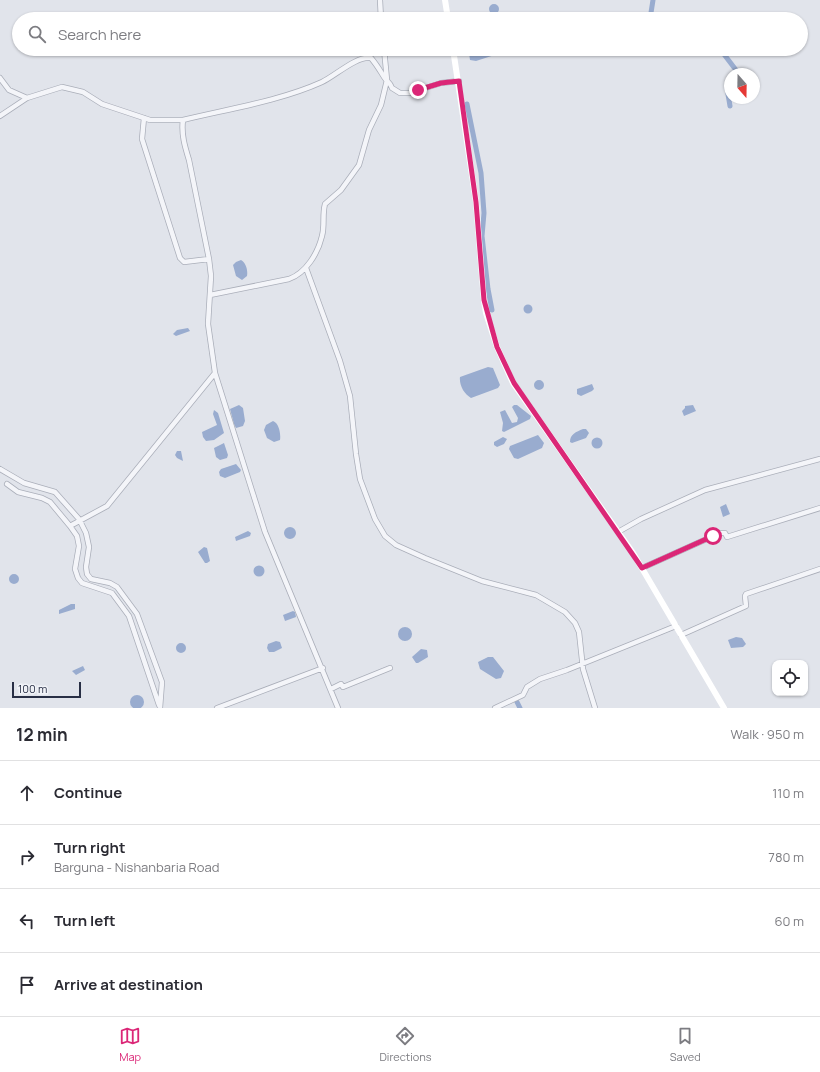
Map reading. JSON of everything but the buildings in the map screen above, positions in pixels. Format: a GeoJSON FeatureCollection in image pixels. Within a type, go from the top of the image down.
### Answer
{"type":"FeatureCollection","features":[{"type":"Feature","properties":{"kind":"street"},"geometry":{"type":"LineString","coordinates":[[380,0],[381,12]]}},
{"type":"Feature","properties":{"kind":"street"},"geometry":{"type":"LineString","coordinates":[[445,0],[447,12]]}},
{"type":"Feature","properties":{"kind":"street"},"geometry":{"type":"LineString","coordinates":[[210,294],[289,279],[296,277],[306,268],[322,236],[325,204],[341,190],[359,165],[370,130],[381,105],[387,80],[385,56]]}},
{"type":"Feature","properties":{"kind":"street"},"geometry":{"type":"LineString","coordinates":[[455,56],[476,202],[484,300],[497,347],[514,383],[642,568],[724,708]]}},
{"type":"Feature","properties":{"kind":"street"},"geometry":{"type":"LineString","coordinates":[[0,116],[27,98],[62,87],[83,92],[102,104],[150,120],[183,120],[286,94],[315,84],[365,58],[371,58],[381,68],[392,88],[400,93],[410,93],[441,83],[459,81]]}},
{"type":"Feature","properties":{"kind":"street"},"geometry":{"type":"LineString","coordinates":[[0,78],[9,90],[27,98]]}},
{"type":"Feature","properties":{"kind":"street"},"geometry":{"type":"LineString","coordinates":[[144,118],[142,139],[180,258],[184,262],[209,258]]}},
{"type":"Feature","properties":{"kind":"street"},"geometry":{"type":"LineString","coordinates":[[183,120],[182,128],[185,148],[189,160],[209,258],[210,294],[208,324],[215,373],[265,532],[323,668],[338,708]]}},
{"type":"Feature","properties":{"kind":"street"},"geometry":{"type":"LineString","coordinates":[[306,268],[340,361],[350,396],[360,479],[375,518],[385,536],[396,545],[425,558],[482,582],[536,595],[565,612],[576,623],[579,632],[583,669],[595,708]]}},
{"type":"Feature","properties":{"kind":"street"},"geometry":{"type":"LineString","coordinates":[[70,526],[107,506],[215,373]]}},
{"type":"Feature","properties":{"kind":"street"},"geometry":{"type":"LineString","coordinates":[[618,532],[641,519],[705,490],[820,459]]}},
{"type":"Feature","properties":{"kind":"street"},"geometry":{"type":"LineString","coordinates":[[0,469],[24,483],[55,492],[79,520],[86,533],[89,547],[86,566],[87,574],[91,579],[110,583],[117,587],[139,620],[162,682],[160,707]]}},
{"type":"Feature","properties":{"kind":"street"},"geometry":{"type":"LineString","coordinates":[[6,484],[18,492],[42,498],[50,502],[77,536],[79,546],[75,569],[78,578],[82,583],[112,593],[129,616],[160,707]]}},
{"type":"Feature","properties":{"kind":"street"},"geometry":{"type":"LineString","coordinates":[[642,568],[720,533],[725,533],[727,537],[820,508]]}},
{"type":"Feature","properties":{"kind":"street"},"geometry":{"type":"LineString","coordinates":[[681,635],[746,606],[746,594],[820,569]]}},
{"type":"Feature","properties":{"kind":"street"},"geometry":{"type":"LineString","coordinates":[[495,708],[523,695],[527,687],[540,679],[583,664],[676,626]]}},
{"type":"Feature","properties":{"kind":"street"},"geometry":{"type":"LineString","coordinates":[[217,708],[323,668]]}},
{"type":"Feature","properties":{"kind":"street"},"geometry":{"type":"LineString","coordinates":[[331,689],[341,684],[343,687],[390,668]]}},
{"type":"Feature","properties":{"kind":"water"},"geometry":{"type":"Polygon","coordinates":[[[492,4],[496,4],[499,7],[498,12],[489,11],[489,7],[492,4]]]}},
{"type":"Feature","properties":{"kind":"water"},"geometry":{"type":"Polygon","coordinates":[[[469,56],[491,56],[476,61],[470,60],[469,56]]]}},
{"type":"Feature","properties":{"kind":"water"},"geometry":{"type":"Polygon","coordinates":[[[241,260],[243,261],[247,271],[247,276],[242,280],[236,276],[233,265],[241,260]]]}},
{"type":"Feature","properties":{"kind":"water"},"geometry":{"type":"Polygon","coordinates":[[[528,304],[533,309],[528,314],[523,309],[528,304]]]}},
{"type":"Feature","properties":{"kind":"water"},"geometry":{"type":"Polygon","coordinates":[[[188,328],[190,331],[176,336],[173,334],[177,330],[188,328]]]}},
{"type":"Feature","properties":{"kind":"water"},"geometry":{"type":"Polygon","coordinates":[[[488,367],[493,368],[500,385],[498,388],[471,398],[462,389],[460,377],[488,367]]]}},
{"type":"Feature","properties":{"kind":"water"},"geometry":{"type":"Polygon","coordinates":[[[537,380],[541,380],[543,381],[543,389],[537,390],[534,387],[534,383],[537,380]]]}},
{"type":"Feature","properties":{"kind":"water"},"geometry":{"type":"Polygon","coordinates":[[[592,384],[594,389],[592,391],[581,396],[577,394],[577,389],[592,384]]]}},
{"type":"Feature","properties":{"kind":"water"},"geometry":{"type":"Polygon","coordinates":[[[239,405],[243,408],[245,421],[243,426],[236,428],[230,409],[239,405]]]}},
{"type":"Feature","properties":{"kind":"water"},"geometry":{"type":"Polygon","coordinates":[[[517,405],[531,416],[530,419],[504,432],[502,431],[503,423],[500,412],[505,410],[512,423],[517,422],[518,418],[512,407],[517,405]]]}},
{"type":"Feature","properties":{"kind":"water"},"geometry":{"type":"Polygon","coordinates":[[[693,405],[696,411],[684,416],[682,411],[685,406],[693,405]]]}},
{"type":"Feature","properties":{"kind":"water"},"geometry":{"type":"Polygon","coordinates":[[[214,410],[218,413],[224,433],[214,440],[206,441],[202,432],[217,425],[213,414],[214,410]]]}},
{"type":"Feature","properties":{"kind":"water"},"geometry":{"type":"Polygon","coordinates":[[[273,421],[278,426],[280,435],[280,440],[274,442],[267,438],[264,430],[266,425],[273,421]]]}},
{"type":"Feature","properties":{"kind":"water"},"geometry":{"type":"Polygon","coordinates":[[[586,429],[589,433],[586,438],[572,443],[570,442],[572,435],[586,429]]]}},
{"type":"Feature","properties":{"kind":"water"},"geometry":{"type":"Polygon","coordinates":[[[538,435],[544,443],[542,448],[518,459],[514,458],[509,449],[510,446],[538,435]]]}},
{"type":"Feature","properties":{"kind":"water"},"geometry":{"type":"Polygon","coordinates":[[[503,437],[507,439],[504,444],[497,447],[494,445],[494,442],[503,437]]]}},
{"type":"Feature","properties":{"kind":"water"},"geometry":{"type":"Polygon","coordinates":[[[595,438],[599,438],[601,439],[601,447],[595,448],[592,445],[592,441],[595,438]]]}},
{"type":"Feature","properties":{"kind":"water"},"geometry":{"type":"Polygon","coordinates":[[[224,443],[228,455],[227,458],[220,460],[216,457],[214,448],[224,443]]]}},
{"type":"Feature","properties":{"kind":"water"},"geometry":{"type":"Polygon","coordinates":[[[177,451],[181,451],[183,461],[175,455],[177,451]]]}},
{"type":"Feature","properties":{"kind":"water"},"geometry":{"type":"Polygon","coordinates":[[[236,464],[241,470],[240,472],[225,478],[220,476],[219,472],[221,469],[236,464]]]}},
{"type":"Feature","properties":{"kind":"water"},"geometry":{"type":"Polygon","coordinates":[[[726,504],[730,514],[723,517],[720,507],[726,504]]]}},
{"type":"Feature","properties":{"kind":"water"},"geometry":{"type":"Polygon","coordinates":[[[292,527],[295,528],[295,538],[288,539],[285,538],[284,531],[285,528],[292,527]]]}},
{"type":"Feature","properties":{"kind":"water"},"geometry":{"type":"Polygon","coordinates":[[[248,531],[251,533],[250,536],[236,541],[235,537],[248,531]]]}},
{"type":"Feature","properties":{"kind":"water"},"geometry":{"type":"Polygon","coordinates":[[[204,547],[207,548],[210,561],[207,563],[205,563],[198,552],[204,547]]]}},
{"type":"Feature","properties":{"kind":"water"},"geometry":{"type":"Polygon","coordinates":[[[259,565],[263,567],[265,571],[263,575],[259,577],[255,575],[253,571],[255,567],[259,565]]]}},
{"type":"Feature","properties":{"kind":"water"},"geometry":{"type":"Polygon","coordinates":[[[12,574],[16,574],[18,575],[18,583],[12,584],[9,581],[9,577],[12,574]]]}},
{"type":"Feature","properties":{"kind":"water"},"geometry":{"type":"Polygon","coordinates":[[[71,604],[75,604],[75,609],[59,614],[59,610],[71,604]]]}},
{"type":"Feature","properties":{"kind":"water"},"geometry":{"type":"Polygon","coordinates":[[[293,611],[295,612],[296,617],[285,621],[283,615],[293,611]]]}},
{"type":"Feature","properties":{"kind":"water"},"geometry":{"type":"Polygon","coordinates":[[[402,627],[408,627],[412,631],[412,637],[408,641],[402,641],[398,637],[398,631],[402,627]]]}},
{"type":"Feature","properties":{"kind":"water"},"geometry":{"type":"Polygon","coordinates":[[[736,637],[742,638],[746,644],[743,647],[731,648],[728,640],[736,637]]]}},
{"type":"Feature","properties":{"kind":"water"},"geometry":{"type":"Polygon","coordinates":[[[276,641],[280,642],[282,648],[274,652],[269,652],[267,648],[268,644],[276,641]]]}},
{"type":"Feature","properties":{"kind":"water"},"geometry":{"type":"Polygon","coordinates":[[[179,643],[183,643],[186,648],[183,653],[179,653],[176,650],[176,646],[179,643]]]}},
{"type":"Feature","properties":{"kind":"water"},"geometry":{"type":"Polygon","coordinates":[[[421,649],[427,650],[428,657],[416,663],[412,657],[421,649]]]}},
{"type":"Feature","properties":{"kind":"water"},"geometry":{"type":"Polygon","coordinates":[[[488,657],[493,657],[504,671],[501,678],[496,679],[480,669],[478,662],[488,657]]]}},
{"type":"Feature","properties":{"kind":"water"},"geometry":{"type":"Polygon","coordinates":[[[83,666],[85,670],[76,675],[72,671],[83,666]]]}},
{"type":"Feature","properties":{"kind":"water"},"geometry":{"type":"Polygon","coordinates":[[[137,695],[143,699],[144,702],[142,707],[132,707],[130,702],[132,697],[137,695]]]}},
{"type":"Feature","properties":{"kind":"waterway"},"geometry":{"type":"LineString","coordinates":[[651,12],[653,0]]}},
{"type":"Feature","properties":{"kind":"waterway"},"geometry":{"type":"LineString","coordinates":[[725,56],[734,68]]}},
{"type":"Feature","properties":{"kind":"waterway"},"geometry":{"type":"LineString","coordinates":[[467,104],[481,173],[484,213],[482,236],[492,310]]}},
{"type":"Feature","properties":{"kind":"waterway"},"geometry":{"type":"LineString","coordinates":[[517,702],[520,708]]}},
{"type":"Feature","properties":{"kind":"route"},"geometry":{"type":"LineString","coordinates":[[418,90],[441,83],[459,81],[476,202],[479,252],[486,313],[497,347],[514,383],[642,568],[713,536]]}}]}
